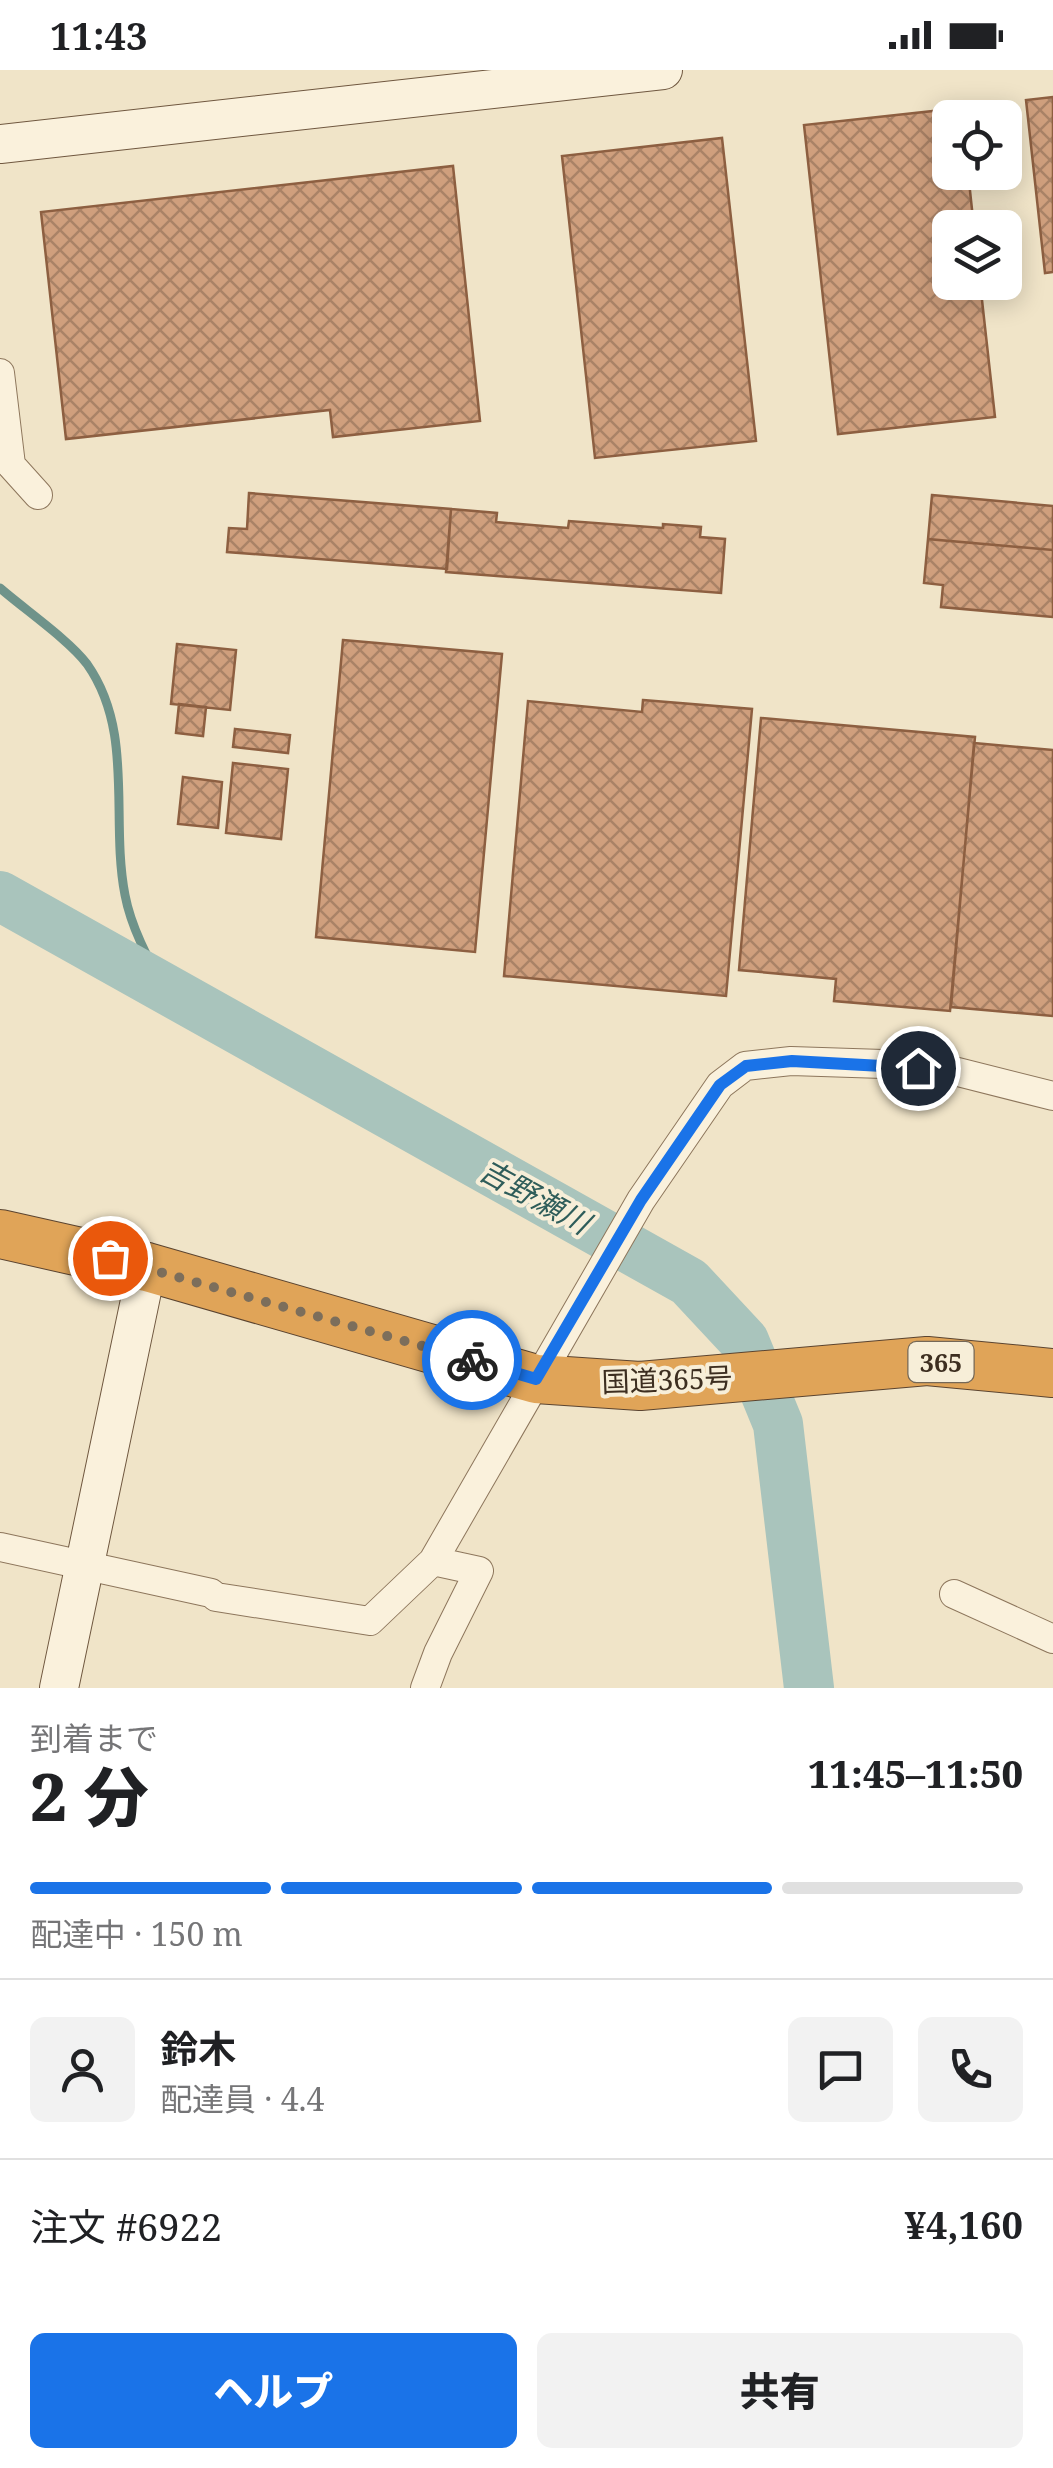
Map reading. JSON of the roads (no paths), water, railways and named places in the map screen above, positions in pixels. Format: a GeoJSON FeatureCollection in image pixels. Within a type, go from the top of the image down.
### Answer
{"type":"FeatureCollection","features":[{"type":"Feature","properties":{"kind":"highway","name":"国道365号"},"geometry":{"type":"LineString","coordinates":[[0,1234],[147,1266],[536,1379],[640,1386],[927,1361],[1053,1373]]}},
{"type":"Feature","properties":{"kind":"street"},"geometry":{"type":"LineString","coordinates":[[0,144],[662,70]]}},
{"type":"Feature","properties":{"kind":"street"},"geometry":{"type":"LineString","coordinates":[[0,373],[11,465],[38,495]]}},
{"type":"Feature","properties":{"kind":"street"},"geometry":{"type":"LineString","coordinates":[[0,1547],[211,1592],[216,1597],[370,1621],[433,1562],[641,1200],[720,1085],[746,1066],[792,1061],[883,1064],[954,1071],[1053,1096]]}},
{"type":"Feature","properties":{"kind":"street"},"geometry":{"type":"LineString","coordinates":[[59,1688],[147,1266]]}},
{"type":"Feature","properties":{"kind":"street"},"geometry":{"type":"LineString","coordinates":[[424,1688],[479,1571],[433,1562]]}},
{"type":"Feature","properties":{"kind":"street"},"geometry":{"type":"LineString","coordinates":[[954,1594],[1053,1639]]}},
{"type":"Feature","properties":{"kind":"waterway"},"geometry":{"type":"LineString","coordinates":[[0,588],[79,655],[102,690],[116,747],[125,895],[136,931],[164,987]]}},
{"type":"Feature","properties":{"kind":"waterway","name":"吉野瀬川"},"geometry":{"type":"LineString","coordinates":[[0,896],[689,1282],[744,1341],[778,1424],[809,1688]]}}]}
